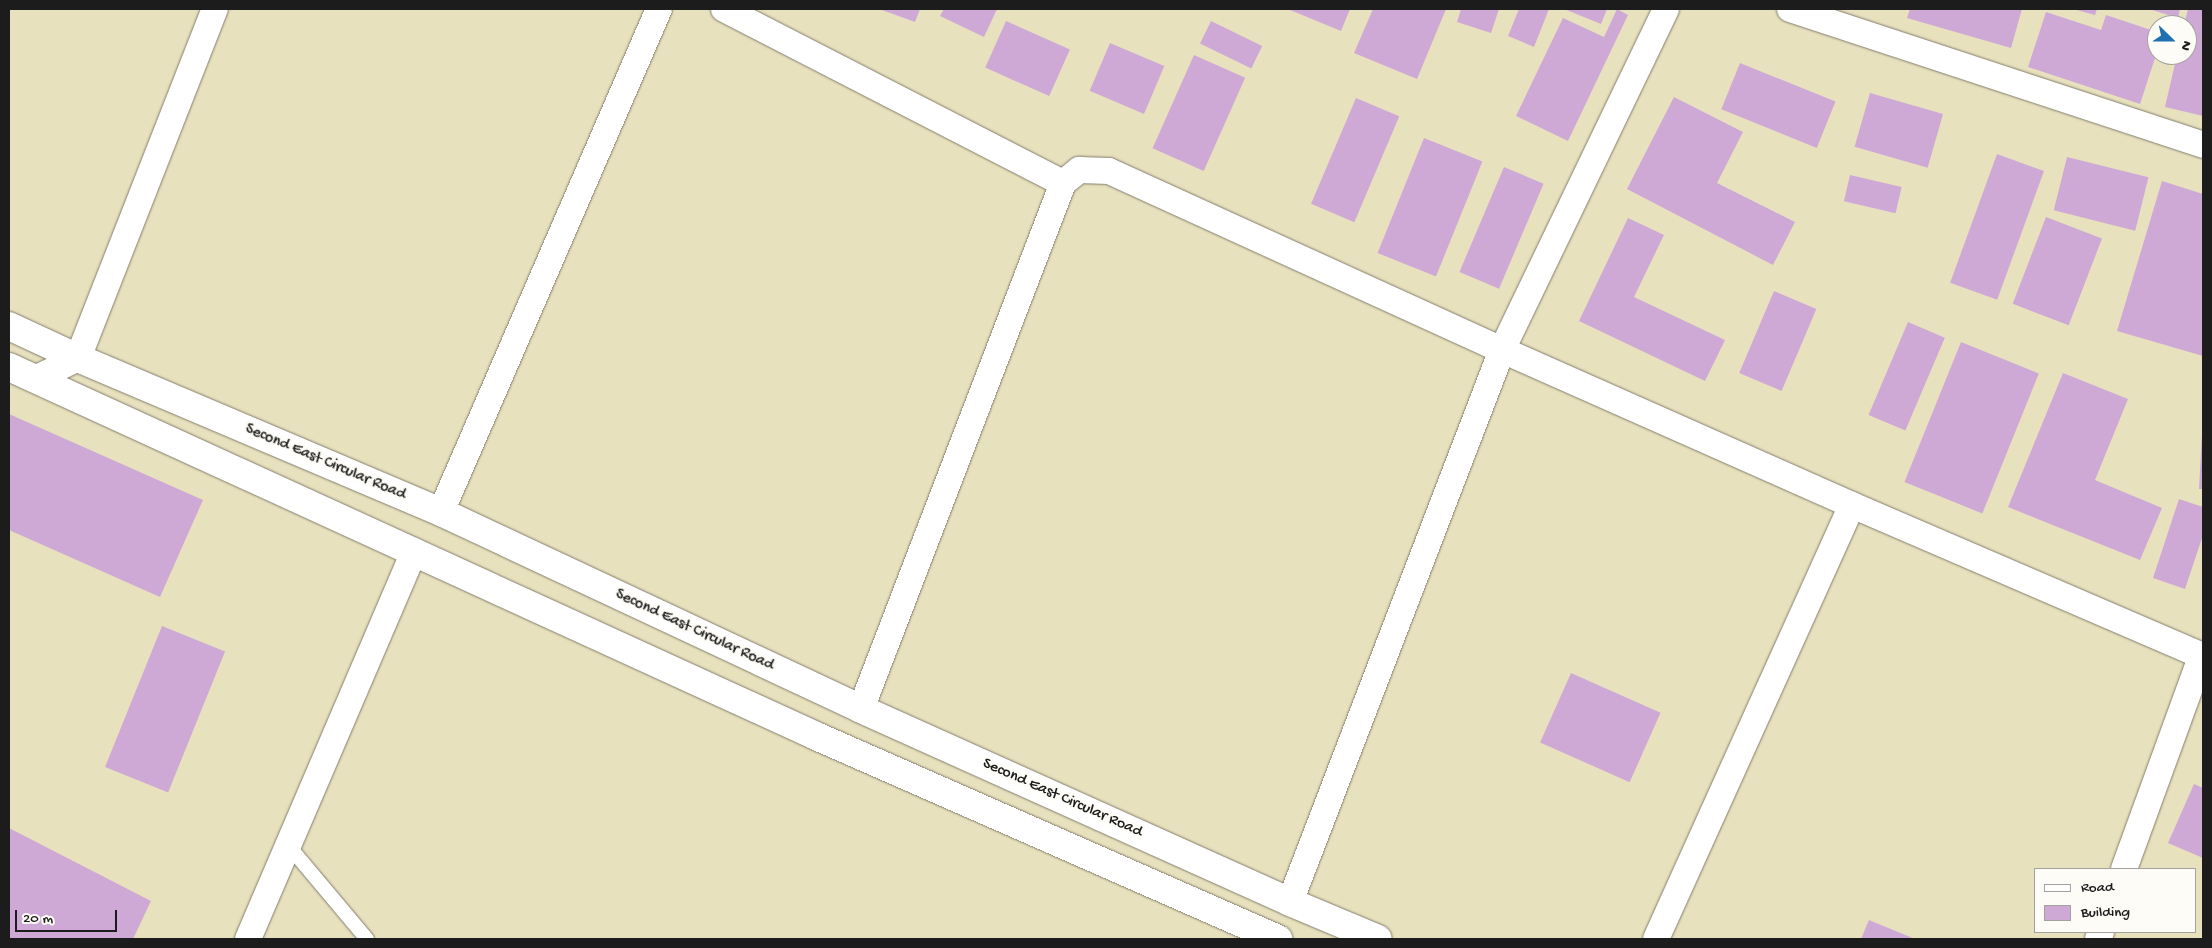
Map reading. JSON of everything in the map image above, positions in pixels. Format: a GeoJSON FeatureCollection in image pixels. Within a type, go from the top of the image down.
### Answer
{"type":"FeatureCollection","features":[{"type":"Feature","properties":{"kind":"main road","name":"Second East Circular Road"},"geometry":{"type":"LineString","coordinates":[[9,326],[78,358],[441,512],[861,709],[1290,902],[1378,939]]}},
{"type":"Feature","properties":{"kind":"main road"},"geometry":{"type":"LineString","coordinates":[[9,367],[1242,932],[1278,939]]}},
{"type":"Feature","properties":{"kind":"street"},"geometry":{"type":"LineString","coordinates":[[35,379],[78,358],[215,9]]}},
{"type":"Feature","properties":{"kind":"street"},"geometry":{"type":"LineString","coordinates":[[441,512],[658,9]]}},
{"type":"Feature","properties":{"kind":"street"},"geometry":{"type":"LineString","coordinates":[[724,9],[1063,183]]}},
{"type":"Feature","properties":{"kind":"street"},"geometry":{"type":"LineString","coordinates":[[1290,902],[1502,350],[1666,9]]}},
{"type":"Feature","properties":{"kind":"street"},"geometry":{"type":"LineString","coordinates":[[1790,9],[2203,145]]}},
{"type":"Feature","properties":{"kind":"street"},"geometry":{"type":"LineString","coordinates":[[861,709],[1063,183],[1079,170],[1109,171],[1502,350],[1852,505],[2203,656],[2124,868]]}},
{"type":"Feature","properties":{"kind":"street"},"geometry":{"type":"LineString","coordinates":[[1656,939],[1852,505]]}},
{"type":"Feature","properties":{"kind":"street"},"geometry":{"type":"LineString","coordinates":[[248,939],[414,551]]}},
{"type":"Feature","properties":{"kind":"lane"},"geometry":{"type":"LineString","coordinates":[[288,846],[367,939]]}},
{"type":"Feature","properties":{"kind":"building"},"geometry":{"type":"Polygon","coordinates":[[[879,9],[920,9],[915,22],[879,9]]]}},
{"type":"Feature","properties":{"kind":"building"},"geometry":{"type":"Polygon","coordinates":[[[944,9],[997,9],[984,37],[940,16],[944,9]]]}},
{"type":"Feature","properties":{"kind":"building"},"geometry":{"type":"Polygon","coordinates":[[[1291,9],[1350,9],[1341,31],[1291,9]]]}},
{"type":"Feature","properties":{"kind":"building"},"geometry":{"type":"Polygon","coordinates":[[[1373,9],[1446,9],[1417,79],[1354,53],[1373,9]]]}},
{"type":"Feature","properties":{"kind":"building"},"geometry":{"type":"Polygon","coordinates":[[[1461,9],[1499,9],[1491,33],[1457,22],[1461,9]]]}},
{"type":"Feature","properties":{"kind":"building"},"geometry":{"type":"Polygon","coordinates":[[[1519,9],[1549,9],[1534,47],[1508,36],[1519,9]]]}},
{"type":"Feature","properties":{"kind":"building"},"geometry":{"type":"Polygon","coordinates":[[[1564,9],[1607,9],[1601,24],[1564,9]]]}},
{"type":"Feature","properties":{"kind":"building"},"geometry":{"type":"Polygon","coordinates":[[[1617,9],[1628,15],[1568,141],[1516,116],[1563,18],[1604,37],[1617,9]]]}},
{"type":"Feature","properties":{"kind":"building"},"geometry":{"type":"Polygon","coordinates":[[[1910,9],[2022,9],[2011,48],[1907,18],[1910,9]]]}},
{"type":"Feature","properties":{"kind":"building"},"geometry":{"type":"Polygon","coordinates":[[[2073,9],[2097,9],[2095,15],[2073,9]]]}},
{"type":"Feature","properties":{"kind":"building"},"geometry":{"type":"Polygon","coordinates":[[[2149,9],[2180,9],[2179,15],[2168,15],[2149,9]]]}},
{"type":"Feature","properties":{"kind":"building"},"geometry":{"type":"Polygon","coordinates":[[[2188,9],[2203,9],[2203,116],[2165,107],[2175,65],[2197,65],[2197,15],[2186,15],[2188,9]]]}},
{"type":"Feature","properties":{"kind":"building"},"geometry":{"type":"Polygon","coordinates":[[[2046,12],[2101,30],[2106,15],[2147,29],[2147,65],[2153,65],[2140,104],[2028,67],[2046,12]]]}},
{"type":"Feature","properties":{"kind":"building"},"geometry":{"type":"Polygon","coordinates":[[[1006,21],[1070,49],[1049,96],[985,68],[1006,21]]]}},
{"type":"Feature","properties":{"kind":"building"},"geometry":{"type":"Polygon","coordinates":[[[1211,21],[1262,46],[1251,68],[1200,43],[1211,21]]]}},
{"type":"Feature","properties":{"kind":"building"},"geometry":{"type":"Polygon","coordinates":[[[1110,43],[1164,66],[1144,114],[1090,91],[1110,43]]]}},
{"type":"Feature","properties":{"kind":"building"},"geometry":{"type":"Polygon","coordinates":[[[1194,55],[1245,78],[1204,171],[1153,148],[1194,55]]]}},
{"type":"Feature","properties":{"kind":"building"},"geometry":{"type":"Polygon","coordinates":[[[1740,63],[1835,102],[1817,148],[1721,109],[1740,63]]]}},
{"type":"Feature","properties":{"kind":"building"},"geometry":{"type":"Polygon","coordinates":[[[1870,93],[1943,114],[1928,168],[1855,147],[1870,93]]]}},
{"type":"Feature","properties":{"kind":"building"},"geometry":{"type":"Polygon","coordinates":[[[1674,97],[1743,132],[1717,183],[1795,222],[1773,265],[1627,189],[1674,97]]]}},
{"type":"Feature","properties":{"kind":"building"},"geometry":{"type":"Polygon","coordinates":[[[1356,98],[1399,116],[1354,222],[1311,204],[1356,98]]]}},
{"type":"Feature","properties":{"kind":"building"},"geometry":{"type":"Polygon","coordinates":[[[1424,138],[1482,162],[1436,277],[1378,253],[1424,138]]]}},
{"type":"Feature","properties":{"kind":"building"},"geometry":{"type":"Polygon","coordinates":[[[1997,154],[2044,171],[1997,300],[1950,283],[1997,154]]]}},
{"type":"Feature","properties":{"kind":"building"},"geometry":{"type":"Polygon","coordinates":[[[2067,157],[2149,177],[2135,231],[2054,210],[2067,157]]]}},
{"type":"Feature","properties":{"kind":"building"},"geometry":{"type":"Polygon","coordinates":[[[1504,167],[1544,184],[1499,289],[1459,272],[1504,167]]]}},
{"type":"Feature","properties":{"kind":"building"},"geometry":{"type":"Polygon","coordinates":[[[1850,175],[1902,187],[1896,213],[1844,201],[1850,175]]]}},
{"type":"Feature","properties":{"kind":"building"},"geometry":{"type":"Polygon","coordinates":[[[2162,181],[2203,194],[2203,356],[2117,331],[2162,181]]]}},
{"type":"Feature","properties":{"kind":"building"},"geometry":{"type":"Polygon","coordinates":[[[2046,217],[2102,239],[2069,325],[2013,304],[2046,217]]]}},
{"type":"Feature","properties":{"kind":"building"},"geometry":{"type":"Polygon","coordinates":[[[1628,218],[1664,235],[1634,297],[1725,340],[1705,381],[1579,321],[1628,218]]]}},
{"type":"Feature","properties":{"kind":"building"},"geometry":{"type":"Polygon","coordinates":[[[1774,291],[1816,309],[1782,391],[1739,373],[1774,291]]]}},
{"type":"Feature","properties":{"kind":"building"},"geometry":{"type":"Polygon","coordinates":[[[1908,322],[1945,338],[1905,431],[1869,415],[1908,322]]]}},
{"type":"Feature","properties":{"kind":"building"},"geometry":{"type":"Polygon","coordinates":[[[1961,342],[2039,373],[1982,513],[1904,482],[1961,342]]]}},
{"type":"Feature","properties":{"kind":"building"},"geometry":{"type":"Polygon","coordinates":[[[2063,373],[2128,399],[2095,480],[2162,508],[2140,560],[2008,507],[2063,373]]]}},
{"type":"Feature","properties":{"kind":"building"},"geometry":{"type":"Polygon","coordinates":[[[9,414],[203,500],[160,597],[9,530],[9,414]]]}},
{"type":"Feature","properties":{"kind":"building"},"geometry":{"type":"Polygon","coordinates":[[[2202,434],[2203,489],[2199,489],[2202,434]]]}},
{"type":"Feature","properties":{"kind":"building"},"geometry":{"type":"Polygon","coordinates":[[[2179,499],[2203,507],[2203,535],[2185,589],[2153,578],[2179,499]]]}},
{"type":"Feature","properties":{"kind":"building"},"geometry":{"type":"Polygon","coordinates":[[[162,626],[225,651],[168,792],[105,767],[162,626]]]}},
{"type":"Feature","properties":{"kind":"building"},"geometry":{"type":"Polygon","coordinates":[[[1571,673],[1661,713],[1630,782],[1540,742],[1571,673]]]}},
{"type":"Feature","properties":{"kind":"building"},"geometry":{"type":"Polygon","coordinates":[[[2194,784],[2203,788],[2203,858],[2168,843],[2194,784]]]}},
{"type":"Feature","properties":{"kind":"building"},"geometry":{"type":"Polygon","coordinates":[[[9,828],[151,901],[133,939],[9,939],[9,828]]]}},
{"type":"Feature","properties":{"kind":"building"},"geometry":{"type":"Polygon","coordinates":[[[1869,920],[1915,939],[1861,939],[1869,920]]]}}]}
